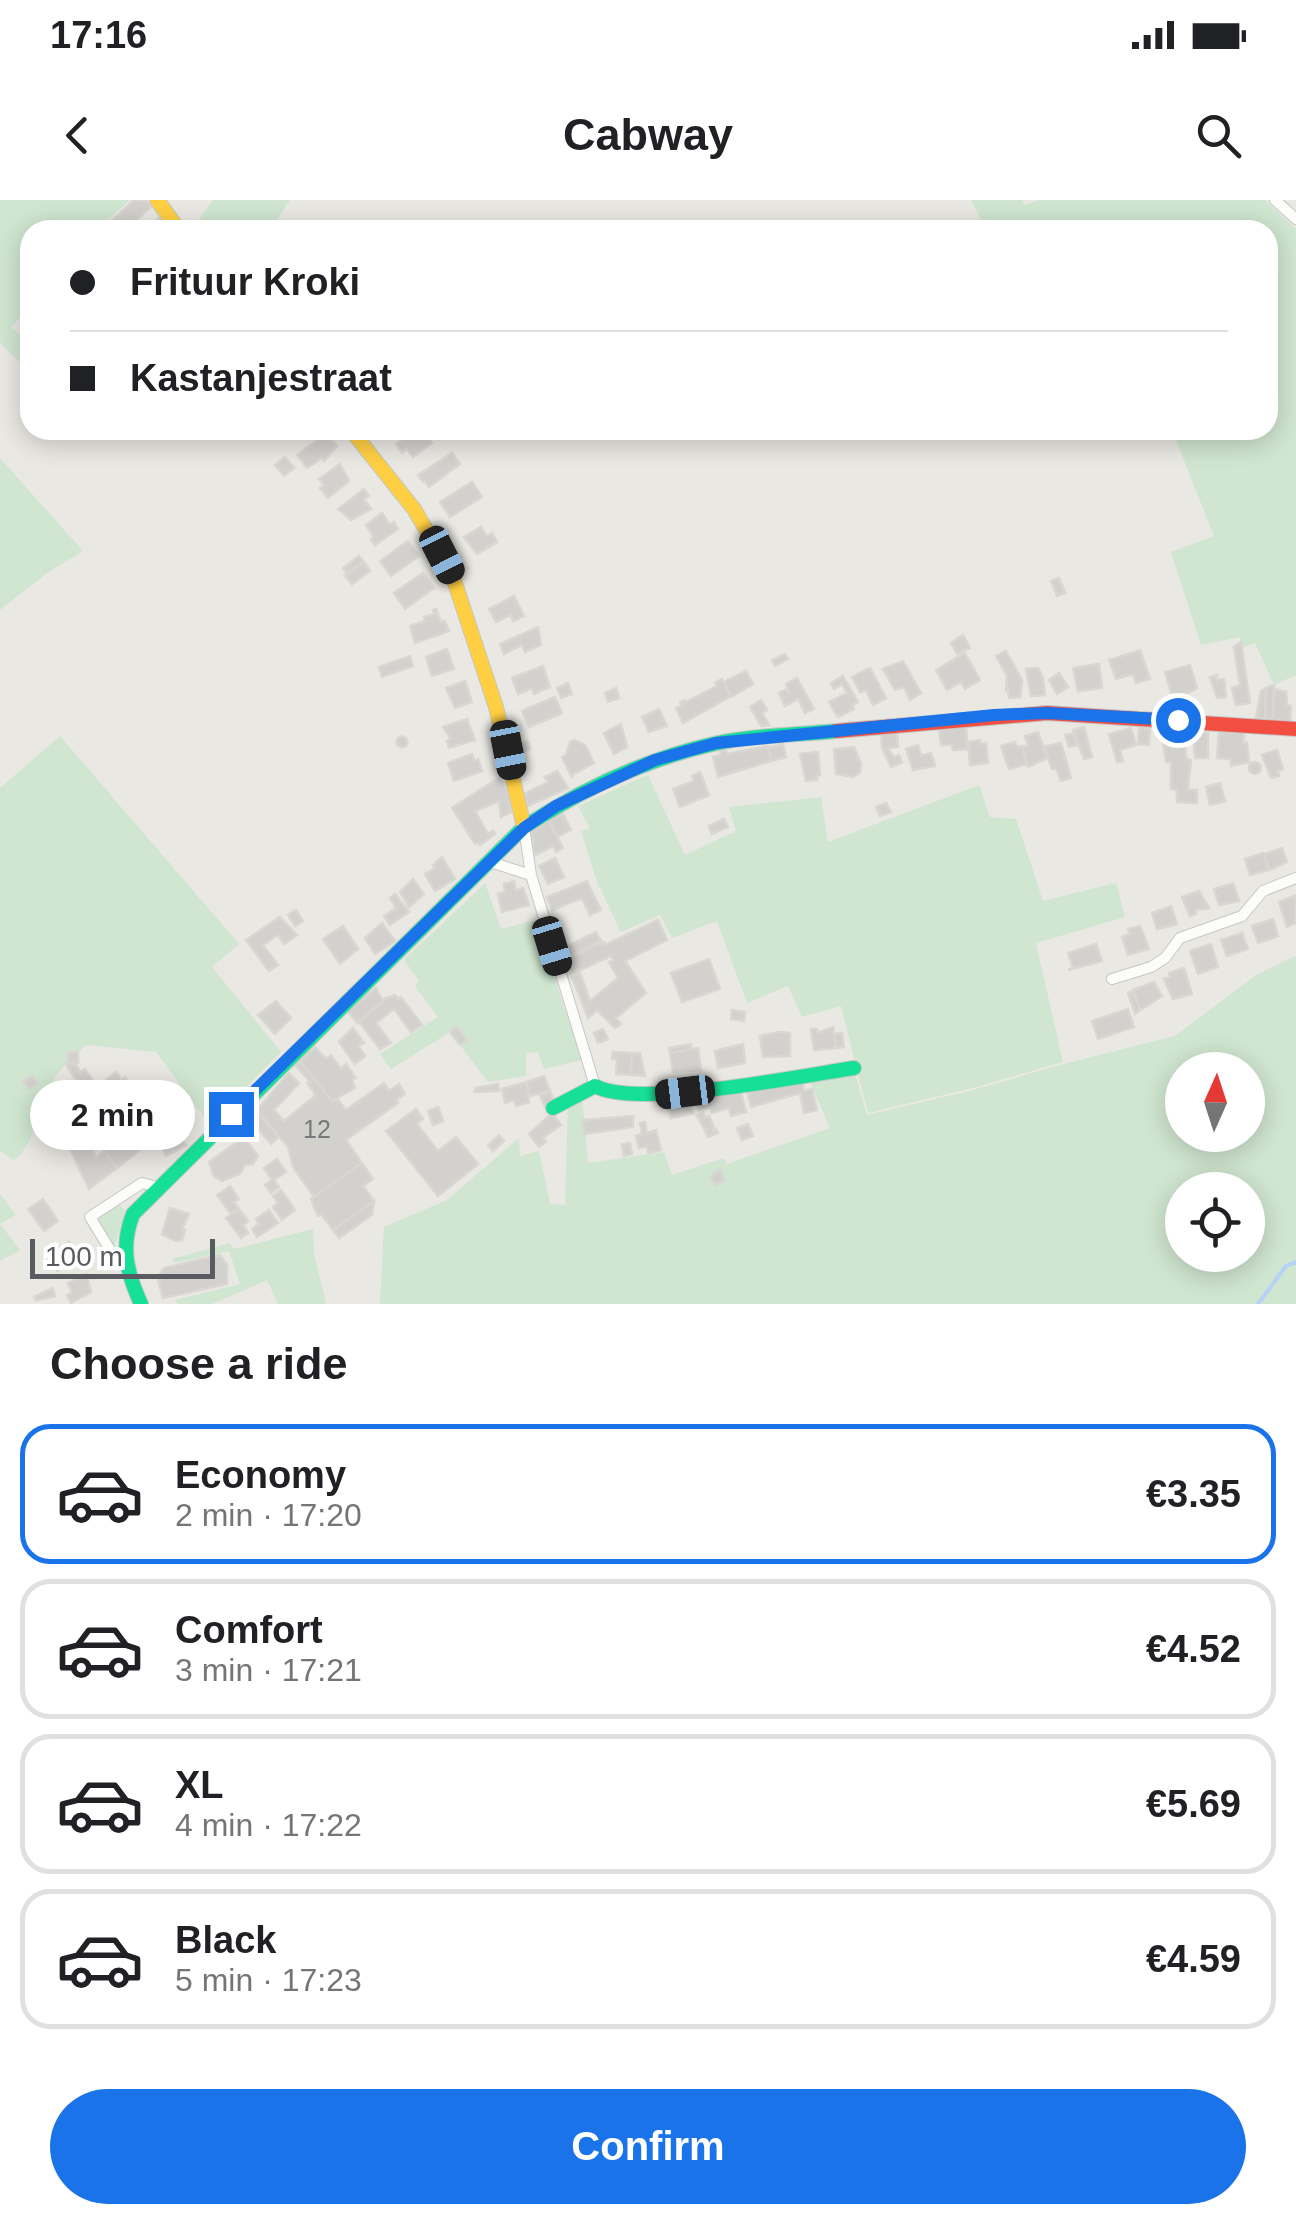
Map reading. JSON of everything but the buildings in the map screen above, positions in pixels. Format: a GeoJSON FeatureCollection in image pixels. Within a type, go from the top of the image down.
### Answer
{"type":"FeatureCollection","features":[{"type":"Feature","properties":{"kind":"street"},"geometry":{"type":"LineString","coordinates":[[1275,200],[1296,220]]}},
{"type":"Feature","properties":{"kind":"street"},"geometry":{"type":"LineString","coordinates":[[359,440],[414,509],[452,574],[496,707],[531,875],[594,1086],[606,1092],[662,1095],[854,1068]]}},
{"type":"Feature","properties":{"kind":"street"},"geometry":{"type":"LineString","coordinates":[[141,1304],[123,1256],[125,1232],[133,1214],[487,861],[556,806],[683,750],[751,738],[1047,713],[1296,729]]}},
{"type":"Feature","properties":{"kind":"street"},"geometry":{"type":"LineString","coordinates":[[487,861],[531,875]]}},
{"type":"Feature","properties":{"kind":"street"},"geometry":{"type":"LineString","coordinates":[[1112,979],[1151,968],[1165,958],[1180,938],[1242,916],[1263,890],[1296,878]]}},
{"type":"Feature","properties":{"kind":"street"},"geometry":{"type":"LineString","coordinates":[[553,1108],[594,1086]]}},
{"type":"Feature","properties":{"kind":"street"},"geometry":{"type":"LineString","coordinates":[[123,1256],[112,1254],[90,1217],[142,1184],[157,1187]]}},
{"type":"Feature","properties":{"kind":"green space"},"geometry":{"type":"Polygon","coordinates":[[[0,200],[130,200],[107,220],[20,220],[20,317],[11,327],[20,336],[20,362],[0,343],[0,200]]]}},
{"type":"Feature","properties":{"kind":"green space"},"geometry":{"type":"Polygon","coordinates":[[[213,200],[290,200],[277,220],[199,220],[213,200]]]}},
{"type":"Feature","properties":{"kind":"green space"},"geometry":{"type":"Polygon","coordinates":[[[971,200],[1022,200],[1025,205],[1038,200],[1265,200],[1296,229],[1296,675],[1274,685],[1255,643],[1242,648],[1240,637],[1201,645],[1171,552],[1214,536],[1176,440],[1278,440],[1278,220],[981,220],[971,200]]]}},
{"type":"Feature","properties":{"kind":"green space"},"geometry":{"type":"Polygon","coordinates":[[[0,458],[83,551],[0,610],[0,458]]]}},
{"type":"Feature","properties":{"kind":"green space"},"geometry":{"type":"Polygon","coordinates":[[[60,736],[239,944],[212,967],[281,1052],[209,1124],[156,1052],[87,1045],[53,1080],[30,1139],[14,1160],[0,1151],[0,788],[60,736]]]}},
{"type":"Feature","properties":{"kind":"green space"},"geometry":{"type":"Polygon","coordinates":[[[648,775],[685,855],[736,831],[729,807],[821,797],[828,842],[979,785],[990,817],[1016,819],[1043,901],[1116,883],[1125,917],[1036,943],[1063,1062],[868,1113],[841,1006],[802,1017],[788,986],[747,1003],[717,921],[672,938],[660,915],[621,932],[597,882],[581,831],[590,828],[578,806],[648,775]]]}},
{"type":"Feature","properties":{"kind":"green space"},"geometry":{"type":"Polygon","coordinates":[[[485,883],[501,929],[535,920],[582,1060],[544,1069],[538,1052],[526,1053],[526,1076],[488,1082],[450,1032],[391,1069],[380,1054],[438,1017],[415,986],[419,981],[404,960],[485,883]]]}},
{"type":"Feature","properties":{"kind":"green space"},"geometry":{"type":"Polygon","coordinates":[[[1296,956],[1296,1304],[380,1304],[384,1227],[447,1200],[519,1138],[520,1156],[539,1151],[550,1204],[565,1205],[568,1103],[582,1096],[588,1163],[664,1152],[672,1175],[724,1158],[727,1164],[830,1128],[808,1077],[854,1071],[867,1115],[1175,1036],[1256,975],[1296,956]]]}},
{"type":"Feature","properties":{"kind":"green space"},"geometry":{"type":"Polygon","coordinates":[[[0,1194],[16,1215],[0,1224],[0,1194]]]}},
{"type":"Feature","properties":{"kind":"green space"},"geometry":{"type":"Polygon","coordinates":[[[119,1204],[125,1211],[114,1247],[96,1221],[119,1204]]]}},
{"type":"Feature","properties":{"kind":"green space"},"geometry":{"type":"Polygon","coordinates":[[[0,1224],[20,1250],[0,1261],[0,1224]]]}},
{"type":"Feature","properties":{"kind":"green space"},"geometry":{"type":"Polygon","coordinates":[[[313,1229],[314,1253],[326,1304],[278,1304],[267,1280],[212,1304],[178,1304],[175,1300],[240,1284],[229,1251],[174,1263],[172,1259],[230,1243],[234,1249],[313,1229]]]}},
{"type":"Feature","properties":{"kind":"waterway"},"geometry":{"type":"LineString","coordinates":[[1258,1304],[1286,1266],[1296,1262]]}},
{"type":"Feature","properties":{"kind":"traffic: fast"},"geometry":{"type":"LineString","coordinates":[[141,1304],[127,1260],[133,1214],[524,827],[615,777],[688,750],[743,739],[836,731]]}},
{"type":"Feature","properties":{"kind":"traffic: fast"},"geometry":{"type":"LineString","coordinates":[[553,1108],[595,1086],[616,1092],[681,1093],[854,1068]]}},
{"type":"Feature","properties":{"kind":"traffic: slow"},"geometry":{"type":"LineString","coordinates":[[157,200],[172,220]]}},
{"type":"Feature","properties":{"kind":"traffic: slow"},"geometry":{"type":"LineString","coordinates":[[359,440],[414,509],[452,574],[496,707],[524,827]]}},
{"type":"Feature","properties":{"kind":"traffic: jam"},"geometry":{"type":"LineString","coordinates":[[836,731],[1047,713],[1296,729]]}},
{"type":"Feature","properties":{"kind":"route"},"geometry":{"type":"LineString","coordinates":[[231,1114],[524,828],[556,806],[655,760],[683,750],[751,738],[994,715],[1047,713],[1178,720]]}}]}
